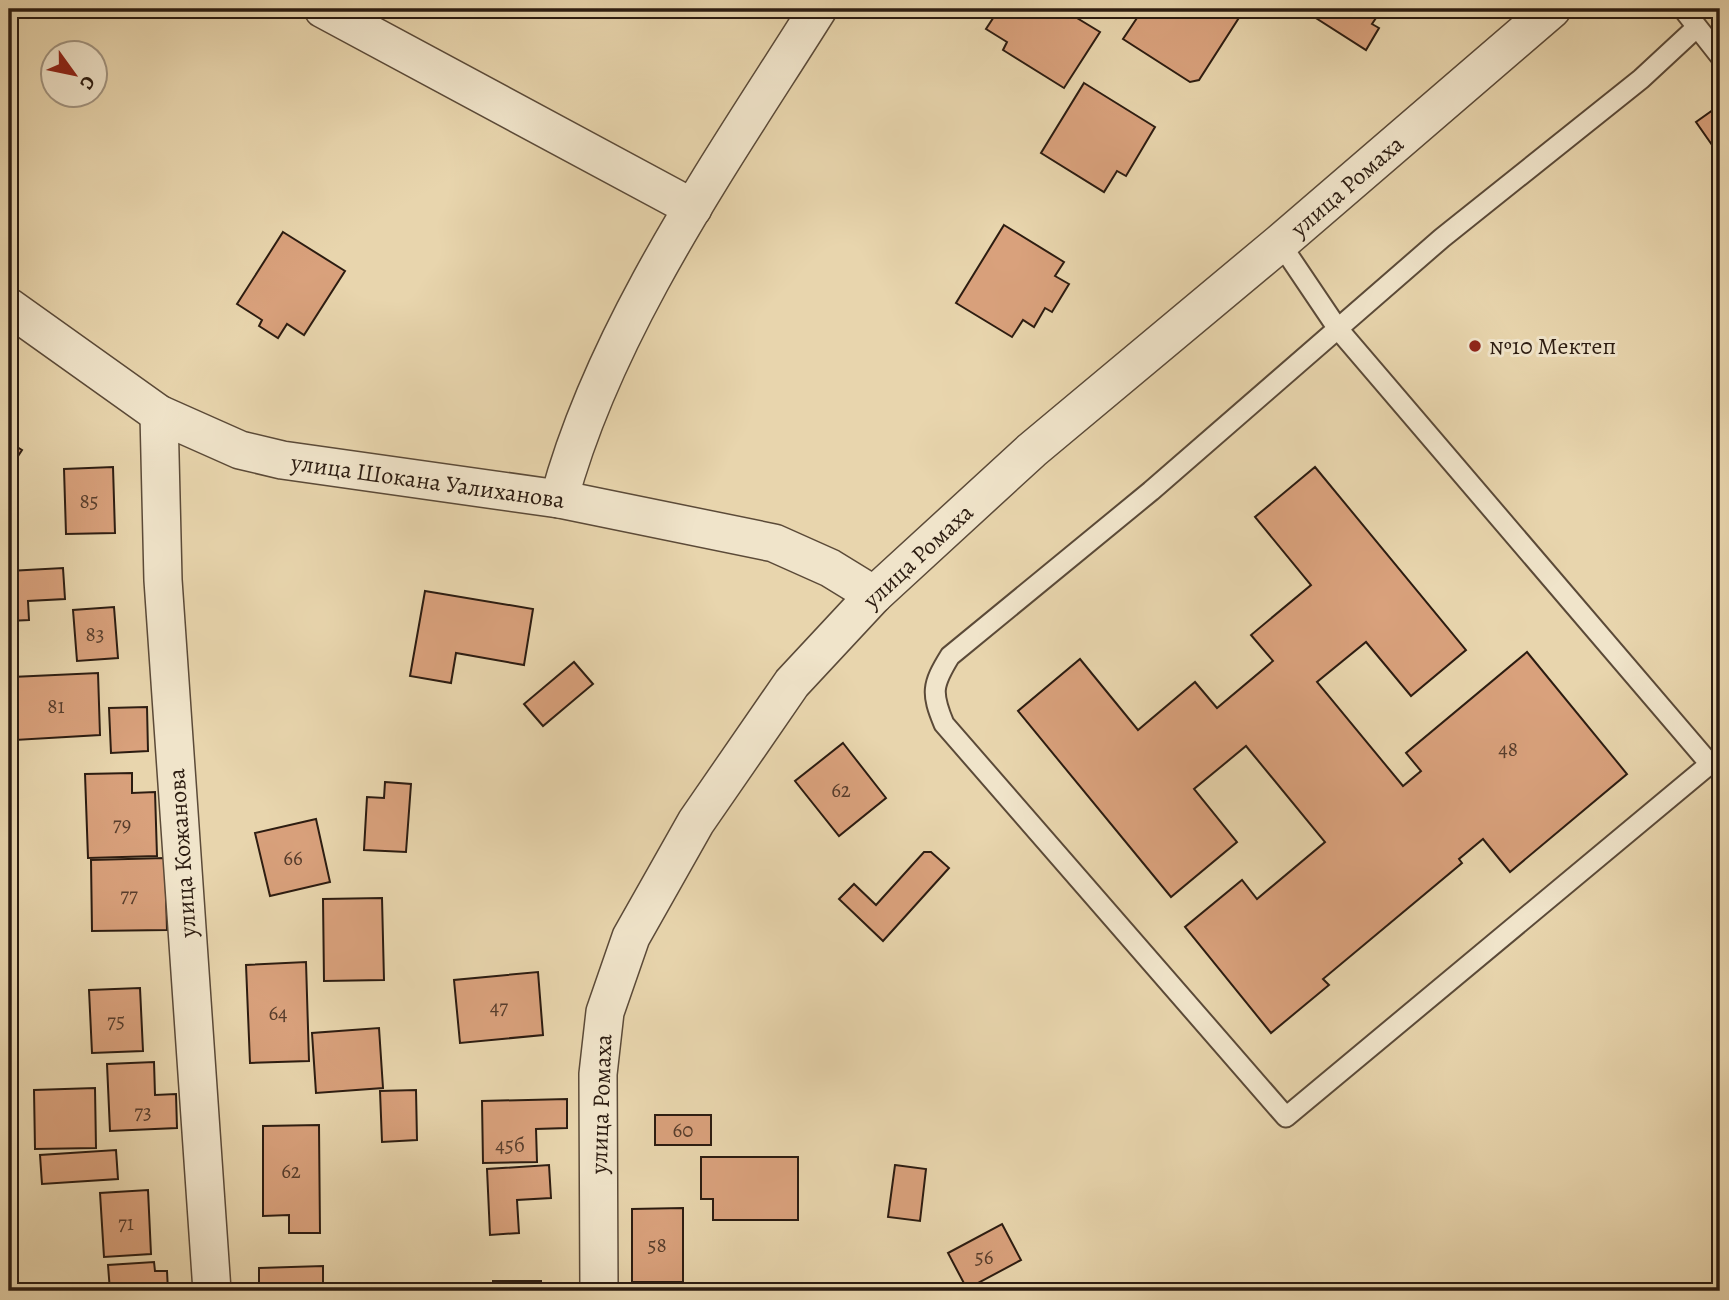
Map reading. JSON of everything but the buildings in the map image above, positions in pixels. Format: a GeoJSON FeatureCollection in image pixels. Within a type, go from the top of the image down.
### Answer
{"type":"FeatureCollection","features":[{"type":"Feature","properties":{"kind":"street"},"geometry":{"type":"LineString","coordinates":[[323,9],[692,208]]}},
{"type":"Feature","properties":{"kind":"street"},"geometry":{"type":"LineString","coordinates":[[559,499],[566,471],[614,353],[692,208],[818,9]]}},
{"type":"Feature","properties":{"kind":"street","name":"улица Ромаха"},"geometry":{"type":"LineString","coordinates":[[599,1291],[598,1074],[605,1012],[631,937],[696,822],[792,683],[874,595],[1087,402],[1280,243],[1552,9]]}},
{"type":"Feature","properties":{"kind":"street","name":"улица Шокана Уалиханова"},"geometry":{"type":"LineString","coordinates":[[9,307],[159,414],[240,450],[282,460],[559,499],[774,543],[830,568],[874,595]]}},
{"type":"Feature","properties":{"kind":"street","name":"улица Кожанова"},"geometry":{"type":"LineString","coordinates":[[159,414],[163,580],[212,1291]]}},
{"type":"Feature","properties":{"kind":"lane"},"geometry":{"type":"LineString","coordinates":[[1683,9],[1720,56]]}},
{"type":"Feature","properties":{"kind":"lane"},"geometry":{"type":"LineString","coordinates":[[1280,243],[1338,329],[1710,764],[1286,1117],[944,724],[933,691],[950,656],[1151,491],[1338,329],[1442,238],[1641,79],[1696,28]]}},
{"type":"Feature","properties":{"kind":"place","name":"№10 Мектеп"},"geometry":{"type":"Point","coordinates":[1475,346]}}]}
